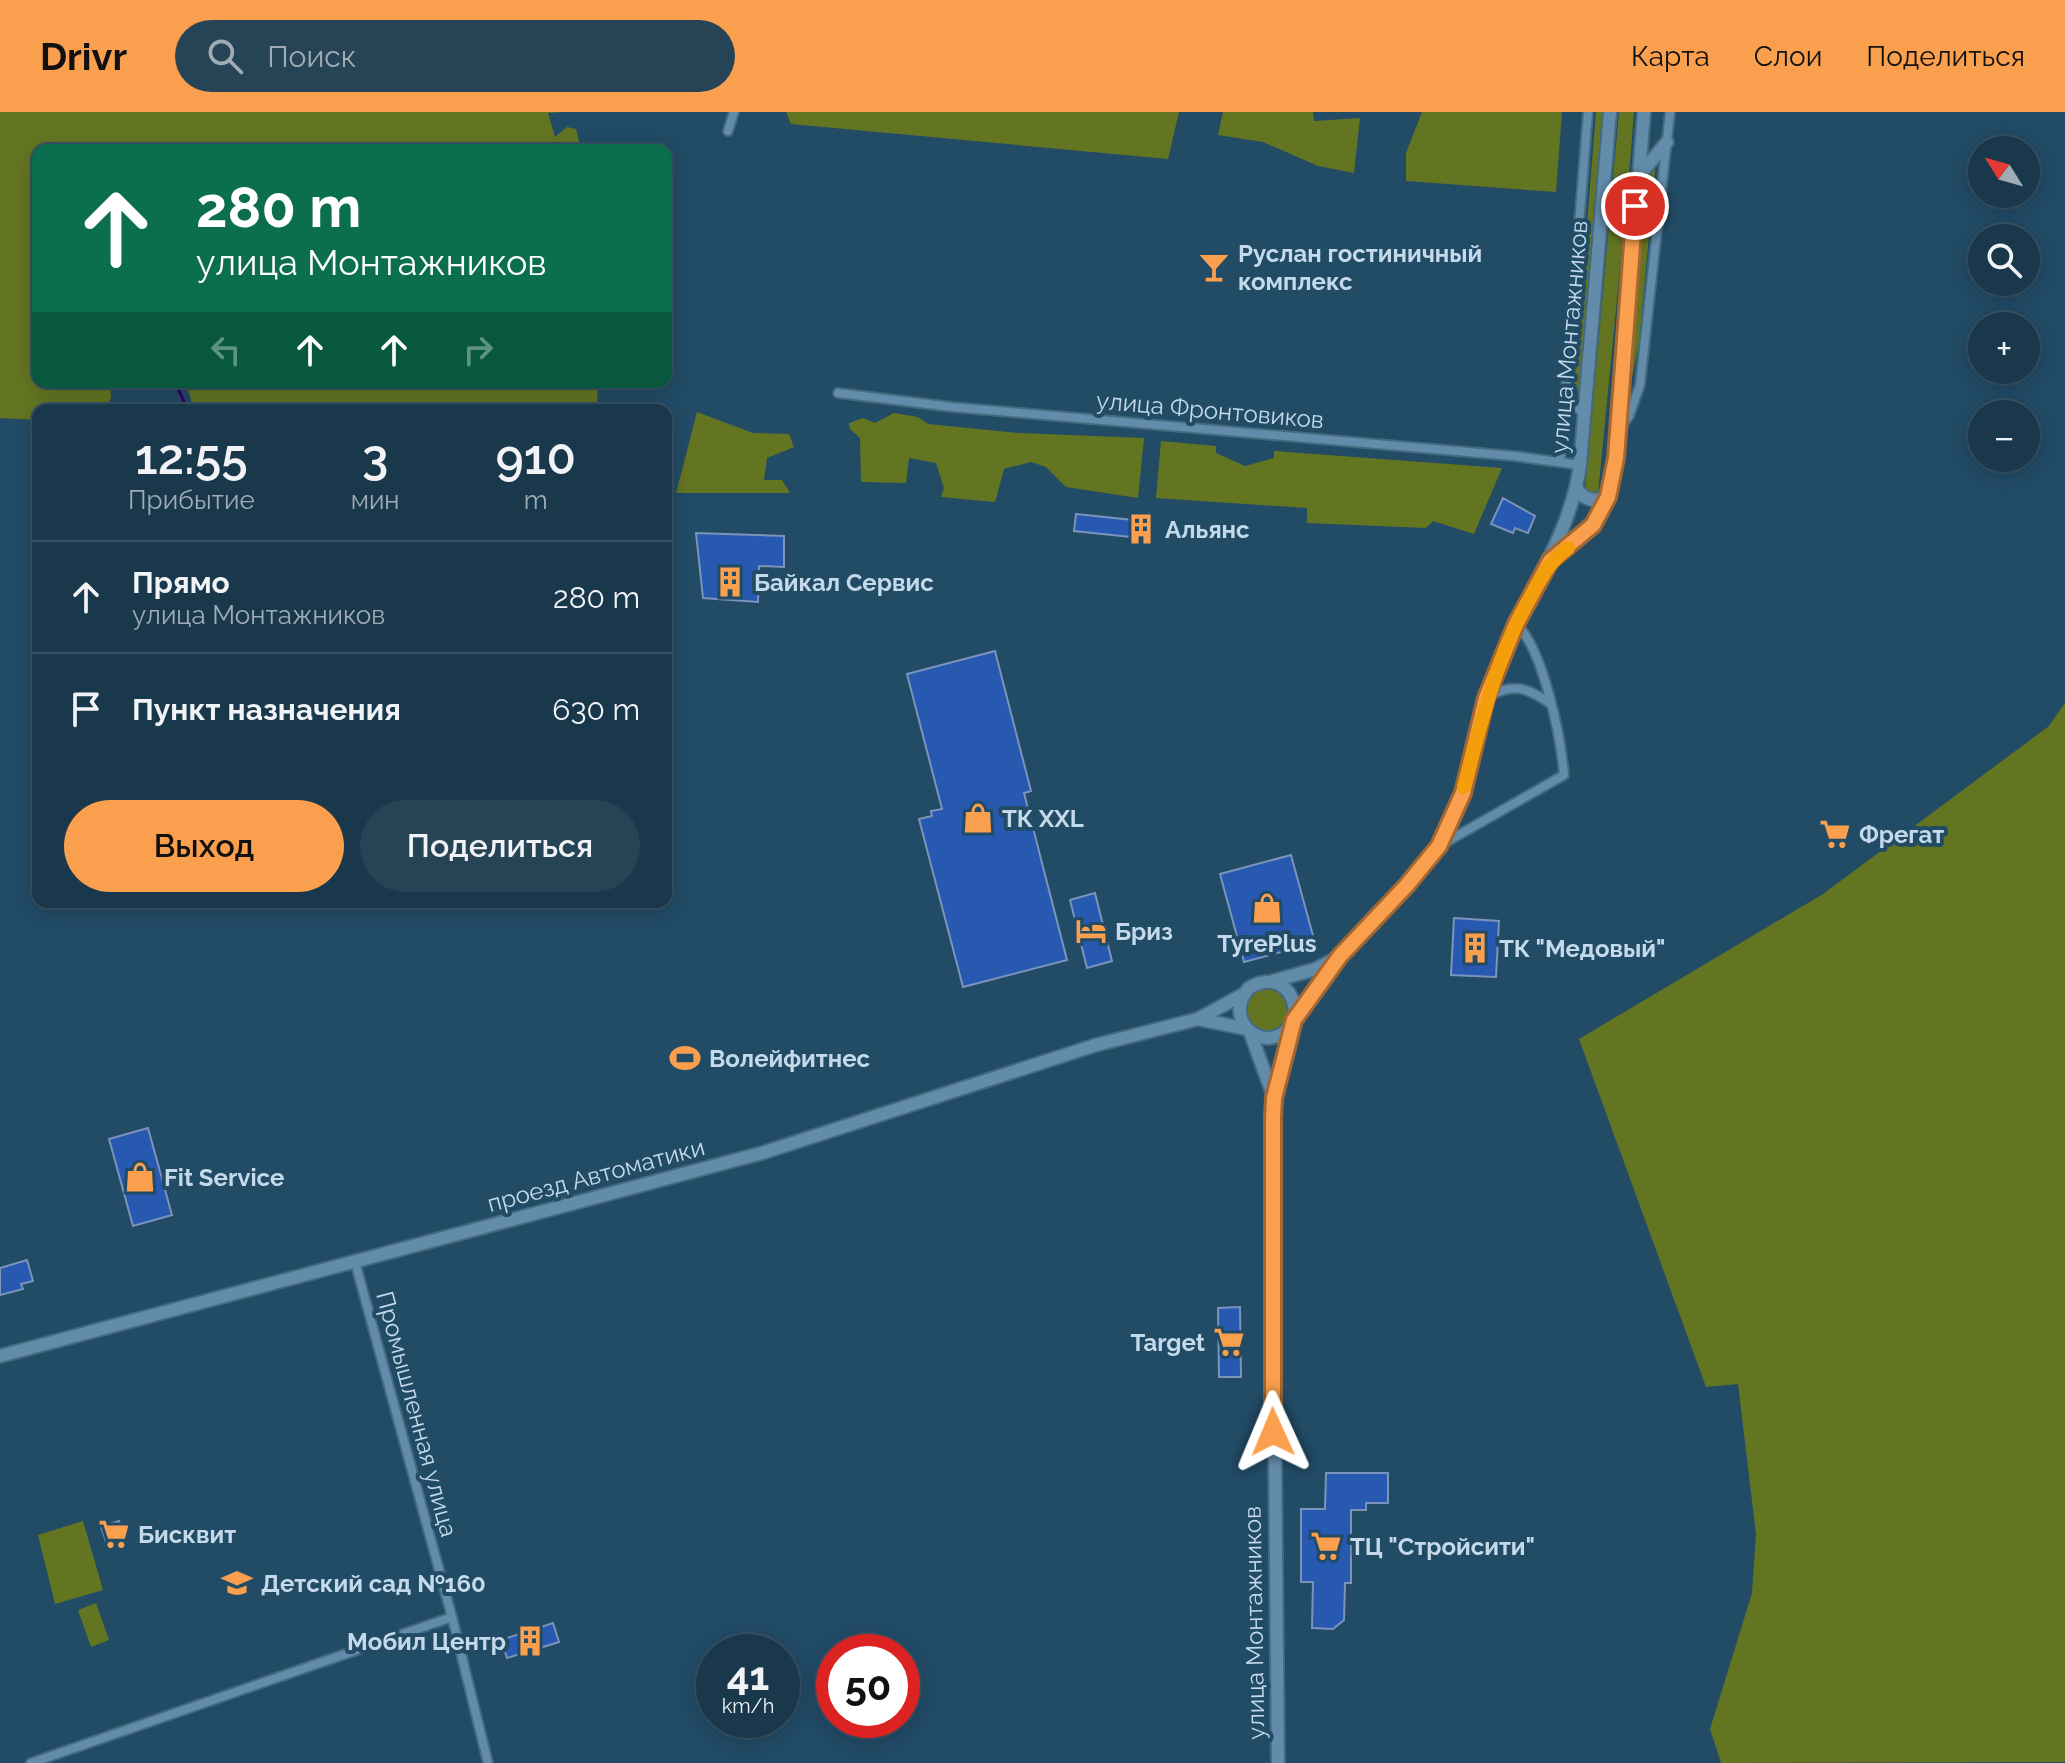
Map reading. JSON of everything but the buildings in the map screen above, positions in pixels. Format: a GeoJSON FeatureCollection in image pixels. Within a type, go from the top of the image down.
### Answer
{"type":"FeatureCollection","features":[{"type":"Feature","properties":{"kind":"main road","name":"улица Монтажников"},"geometry":{"type":"LineString","coordinates":[[1278,1763],[1273,1405],[1274,1098],[1293,1022],[1340,956],[1439,846],[1463,793],[1486,698],[1516,624],[1550,561],[1577,489],[1610,112]]}},
{"type":"Feature","properties":{"kind":"main road","name":"улица Монтажников"},"geometry":{"type":"LineString","coordinates":[[1550,561],[1593,525],[1608,497],[1618,432],[1644,112]]}},
{"type":"Feature","properties":{"kind":"main road"},"geometry":{"type":"LineString","coordinates":[[1638,177],[1667,142]]}},
{"type":"Feature","properties":{"kind":"main road"},"geometry":{"type":"LineString","coordinates":[[1603,203],[1618,209],[1635,206]]}},
{"type":"Feature","properties":{"kind":"main road"},"geometry":{"type":"LineString","coordinates":[[1577,489],[1582,496],[1590,499],[1598,501],[1608,497]]}},
{"type":"Feature","properties":{"kind":"main road","name":"улица Монтажников"},"geometry":{"type":"LineString","coordinates":[[1272,981],[1316,969],[1340,956]]}},
{"type":"Feature","properties":{"kind":"main road"},"geometry":{"type":"LineString","coordinates":[[1272,981],[1284,986],[1293,995],[1296,1007],[1293,1022],[1277,1036],[1268,1038],[1248,1030],[1239,1012],[1244,994],[1256,983],[1272,981]]}},
{"type":"Feature","properties":{"kind":"main road","name":"проезд Автоматики"},"geometry":{"type":"LineString","coordinates":[[0,1356],[675,1178],[830,1133],[1096,1045],[1198,1019],[1244,994]]}},
{"type":"Feature","properties":{"kind":"main road","name":"проезд Автоматики"},"geometry":{"type":"LineString","coordinates":[[1198,1019],[1248,1030]]}},
{"type":"Feature","properties":{"kind":"main road","name":"улица Монтажников"},"geometry":{"type":"LineString","coordinates":[[1248,1030],[1274,1098]]}},
{"type":"Feature","properties":{"kind":"street"},"geometry":{"type":"LineString","coordinates":[[728,131],[734,112]]}},
{"type":"Feature","properties":{"kind":"street"},"geometry":{"type":"LineString","coordinates":[[1560,462],[1588,112]]}},
{"type":"Feature","properties":{"kind":"street"},"geometry":{"type":"LineString","coordinates":[[1618,432],[1629,416],[1640,385],[1670,112]]}},
{"type":"Feature","properties":{"kind":"street","name":"улица Фронтовиков"},"geometry":{"type":"LineString","coordinates":[[838,393],[952,407],[1580,465]]}},
{"type":"Feature","properties":{"kind":"street"},"geometry":{"type":"LineString","coordinates":[[1566,397],[1585,415]]}},
{"type":"Feature","properties":{"kind":"street"},"geometry":{"type":"LineString","coordinates":[[1439,846],[1564,775],[1562,749],[1551,705],[1529,639],[1516,624]]}},
{"type":"Feature","properties":{"kind":"street"},"geometry":{"type":"LineString","coordinates":[[1486,698],[1503,688],[1523,687],[1551,705]]}},
{"type":"Feature","properties":{"kind":"street","name":"Промышленная улица"},"geometry":{"type":"LineString","coordinates":[[355,1262],[452,1617],[488,1763]]}},
{"type":"Feature","properties":{"kind":"street"},"geometry":{"type":"LineString","coordinates":[[31,1763],[452,1617]]}},
{"type":"Feature","properties":{"kind":"green space"},"geometry":{"type":"Polygon","coordinates":[[[0,112],[563,112],[548,113],[555,137],[567,127],[576,129],[580,144],[32,144],[32,388],[110,388],[111,397],[108,404],[32,404],[32,420],[0,418],[0,112]]]}},
{"type":"Feature","properties":{"kind":"green space"},"geometry":{"type":"Polygon","coordinates":[[[786,112],[1179,112],[1168,159],[791,124],[786,112]]]}},
{"type":"Feature","properties":{"kind":"green space"},"geometry":{"type":"Polygon","coordinates":[[[1223,112],[1313,112],[1314,121],[1360,118],[1354,173],[1318,166],[1263,142],[1218,135],[1223,112]]]}},
{"type":"Feature","properties":{"kind":"green space"},"geometry":{"type":"Polygon","coordinates":[[[1422,112],[1562,112],[1556,192],[1406,181],[1406,153],[1422,112]]]}},
{"type":"Feature","properties":{"kind":"green space"},"geometry":{"type":"Polygon","coordinates":[[[1596,112],[1603,112],[1580,392],[1574,386],[1596,112]]]}},
{"type":"Feature","properties":{"kind":"green space"},"geometry":{"type":"Polygon","coordinates":[[[1619,112],[1634,112],[1627,201],[1622,204],[1611,201],[1619,112]]]}},
{"type":"Feature","properties":{"kind":"green space"},"geometry":{"type":"Polygon","coordinates":[[[1656,161],[1639,343],[1626,407],[1646,172],[1656,161]]]}},
{"type":"Feature","properties":{"kind":"green space"},"geometry":{"type":"Polygon","coordinates":[[[1610,215],[1625,217],[1598,494],[1594,496],[1585,491],[1610,215]]]}},
{"type":"Feature","properties":{"kind":"green space"},"geometry":{"type":"Polygon","coordinates":[[[187,388],[598,388],[597,404],[192,404],[187,388]]]}},
{"type":"Feature","properties":{"kind":"green space"},"geometry":{"type":"Polygon","coordinates":[[[697,412],[753,433],[789,434],[794,447],[767,458],[764,480],[782,480],[790,493],[676,493],[697,412]]]}},
{"type":"Feature","properties":{"kind":"green space"},"geometry":{"type":"Polygon","coordinates":[[[894,413],[918,417],[928,424],[1019,433],[1144,438],[1138,498],[1066,487],[1046,467],[1031,462],[1004,469],[995,502],[941,497],[944,488],[936,463],[909,458],[906,483],[861,482],[860,438],[850,429],[849,423],[863,418],[875,423],[894,413]]]}},
{"type":"Feature","properties":{"kind":"green space"},"geometry":{"type":"Polygon","coordinates":[[[1161,441],[1216,446],[1216,453],[1245,466],[1274,458],[1274,451],[1502,468],[1474,534],[1433,521],[1426,528],[1307,523],[1307,508],[1156,498],[1161,441]]]}},
{"type":"Feature","properties":{"kind":"green space"},"geometry":{"type":"Polygon","coordinates":[[[2065,703],[2065,1762],[1721,1763],[1710,1729],[1752,1593],[1756,1534],[1738,1384],[1706,1387],[1579,1039],[1823,894],[2049,726],[2065,703]]]}},
{"type":"Feature","properties":{"kind":"green space"},"geometry":{"type":"Polygon","coordinates":[[[1266,989],[1281,995],[1287,1010],[1281,1025],[1266,1031],[1251,1025],[1245,1010],[1251,995],[1266,989]]]}},
{"type":"Feature","properties":{"kind":"green space"},"geometry":{"type":"Polygon","coordinates":[[[83,1521],[103,1590],[55,1604],[38,1535],[83,1521]]]}},
{"type":"Feature","properties":{"kind":"green space"},"geometry":{"type":"Polygon","coordinates":[[[96,1603],[109,1640],[91,1647],[78,1610],[96,1603]]]}},
{"type":"Feature","properties":{"kind":"waterway"},"geometry":{"type":"LineString","coordinates":[[178,388],[185,404]]}},
{"type":"Feature","properties":{"kind":"slow traffic"},"geometry":{"type":"LineString","coordinates":[[1464,787],[1486,698],[1500,659],[1550,561],[1568,548]]}},
{"type":"Feature","properties":{"kind":"place","name":"Руслан гостиничный комплекс"},"geometry":{"type":"Point","coordinates":[1214,267]}},
{"type":"Feature","properties":{"kind":"place","name":"Альянс"},"geometry":{"type":"Point","coordinates":[1141,529]}},
{"type":"Feature","properties":{"kind":"place","name":"Байкал Сервис"},"geometry":{"type":"Point","coordinates":[730,582]}},
{"type":"Feature","properties":{"kind":"place","name":"ТК XXL"},"geometry":{"type":"Point","coordinates":[978,818]}},
{"type":"Feature","properties":{"kind":"place","name":"Фрегат"},"geometry":{"type":"Point","coordinates":[1835,834]}},
{"type":"Feature","properties":{"kind":"place","name":"TyrePlus"},"geometry":{"type":"Point","coordinates":[1267,908]}},
{"type":"Feature","properties":{"kind":"place","name":"Бриз"},"geometry":{"type":"Point","coordinates":[1091,931]}},
{"type":"Feature","properties":{"kind":"place","name":"ТК \"Медовый\""},"geometry":{"type":"Point","coordinates":[1475,948]}},
{"type":"Feature","properties":{"kind":"place","name":"Волейфитнес"},"geometry":{"type":"Point","coordinates":[685,1058]}},
{"type":"Feature","properties":{"kind":"place","name":"Fit Service"},"geometry":{"type":"Point","coordinates":[140,1177]}},
{"type":"Feature","properties":{"kind":"place","name":"Target"},"geometry":{"type":"Point","coordinates":[1229,1342]}},
{"type":"Feature","properties":{"kind":"place","name":"Бисквит"},"geometry":{"type":"Point","coordinates":[114,1534]}},
{"type":"Feature","properties":{"kind":"place","name":"ТЦ \"Стройсити\""},"geometry":{"type":"Point","coordinates":[1326,1546]}},
{"type":"Feature","properties":{"kind":"place","name":"Детский сад №160"},"geometry":{"type":"Point","coordinates":[237,1583]}},
{"type":"Feature","properties":{"kind":"place","name":"Мобил Центр"},"geometry":{"type":"Point","coordinates":[530,1641]}},
{"type":"Feature","properties":{"kind":"route"},"geometry":{"type":"LineString","coordinates":[[1273,1432],[1273,1118],[1274,1098],[1292,1024],[1340,956],[1439,846],[1463,793],[1486,698],[1524,607],[1550,561],[1580,538],[1603,510],[1616,458],[1635,206]]}}]}
